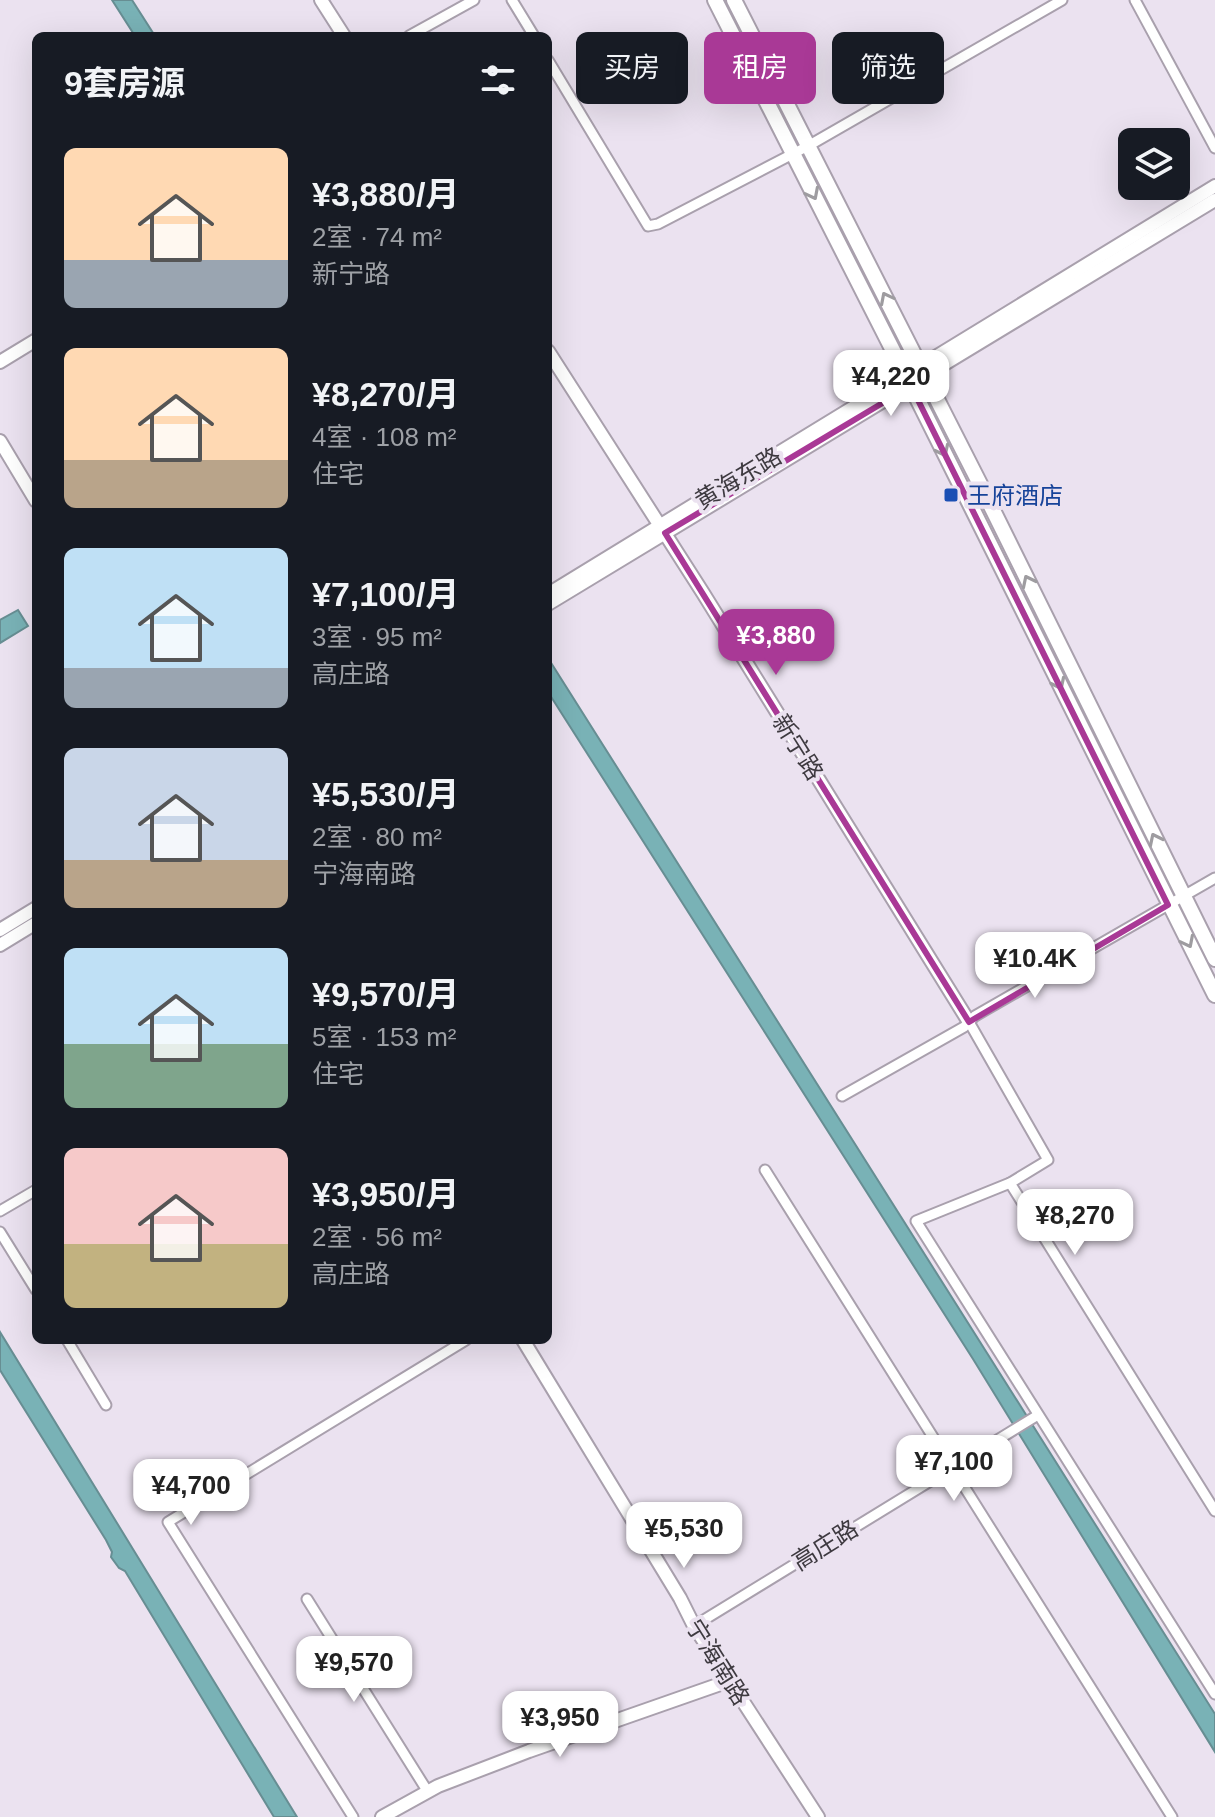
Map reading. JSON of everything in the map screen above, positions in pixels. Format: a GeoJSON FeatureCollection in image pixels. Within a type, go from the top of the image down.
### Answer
{"type":"FeatureCollection","features":[{"type":"Feature","properties":{"kind":"main road"},"geometry":{"type":"LineString","coordinates":[[715,0],[1215,995]]}},
{"type":"Feature","properties":{"kind":"main road"},"geometry":{"type":"LineString","coordinates":[[734,0],[924,372],[1215,959]]}},
{"type":"Feature","properties":{"kind":"street"},"geometry":{"type":"LineString","coordinates":[[321,0],[341,32]]}},
{"type":"Feature","properties":{"kind":"street"},"geometry":{"type":"LineString","coordinates":[[416,32],[474,0]]}},
{"type":"Feature","properties":{"kind":"street"},"geometry":{"type":"LineString","coordinates":[[512,0],[532,32]]}},
{"type":"Feature","properties":{"kind":"street"},"geometry":{"type":"LineString","coordinates":[[552,67],[648,226],[658,224],[808,146],[1062,0]]}},
{"type":"Feature","properties":{"kind":"street"},"geometry":{"type":"LineString","coordinates":[[1135,0],[1215,148]]}},
{"type":"Feature","properties":{"kind":"street","name":"黄海东路"},"geometry":{"type":"LineString","coordinates":[[924,372],[1215,186]]}},
{"type":"Feature","properties":{"kind":"street","name":"黄海东路"},"geometry":{"type":"LineString","coordinates":[[552,601],[663,529],[908,380],[1215,200]]}},
{"type":"Feature","properties":{"kind":"street"},"geometry":{"type":"LineString","coordinates":[[0,362],[32,342]]}},
{"type":"Feature","properties":{"kind":"street","name":"新宁路"},"geometry":{"type":"LineString","coordinates":[[552,357],[663,529],[969,1022]]}},
{"type":"Feature","properties":{"kind":"street"},"geometry":{"type":"LineString","coordinates":[[0,441],[32,494]]}},
{"type":"Feature","properties":{"kind":"street","name":"黄海东路"},"geometry":{"type":"LineString","coordinates":[[552,592],[663,529]]}},
{"type":"Feature","properties":{"kind":"street"},"geometry":{"type":"LineString","coordinates":[[842,1096],[1215,878]]}},
{"type":"Feature","properties":{"kind":"street"},"geometry":{"type":"LineString","coordinates":[[0,930],[32,910]]}},
{"type":"Feature","properties":{"kind":"street"},"geometry":{"type":"LineString","coordinates":[[0,945],[32,925]]}},
{"type":"Feature","properties":{"kind":"street"},"geometry":{"type":"LineString","coordinates":[[969,1022],[1048,1160],[1010,1183],[916,1221],[1036,1416],[1215,1694]]}},
{"type":"Feature","properties":{"kind":"street"},"geometry":{"type":"LineString","coordinates":[[765,1170],[1172,1817]]}},
{"type":"Feature","properties":{"kind":"street"},"geometry":{"type":"LineString","coordinates":[[1010,1183],[1215,1511]]}},
{"type":"Feature","properties":{"kind":"street"},"geometry":{"type":"LineString","coordinates":[[0,1211],[32,1192]]}},
{"type":"Feature","properties":{"kind":"street"},"geometry":{"type":"LineString","coordinates":[[0,1232],[32,1284]]}},
{"type":"Feature","properties":{"kind":"street"},"geometry":{"type":"LineString","coordinates":[[69,1344],[106,1405]]}},
{"type":"Feature","properties":{"kind":"street"},"geometry":{"type":"LineString","coordinates":[[353,1817],[168,1522],[459,1344]]}},
{"type":"Feature","properties":{"kind":"street","name":"宁海南路"},"geometry":{"type":"LineString","coordinates":[[525,1344],[694,1626],[818,1817]]}},
{"type":"Feature","properties":{"kind":"street","name":"高庄路"},"geometry":{"type":"LineString","coordinates":[[694,1626],[1036,1416]]}},
{"type":"Feature","properties":{"kind":"street"},"geometry":{"type":"LineString","coordinates":[[307,1599],[428,1792]]}},
{"type":"Feature","properties":{"kind":"street"},"geometry":{"type":"LineString","coordinates":[[382,1817],[428,1792],[529,1751],[729,1681]]}},
{"type":"Feature","properties":{"kind":"highlighted area"},"geometry":{"type":"Polygon","coordinates":[[[911,386],[1168,905],[969,1022],[665,533],[911,386]]]}},
{"type":"Feature","properties":{"kind":"water"},"geometry":{"type":"Polygon","coordinates":[[[112,0],[132,0],[152,32],[132,32],[112,0]]]}},
{"type":"Feature","properties":{"kind":"water"},"geometry":{"type":"Polygon","coordinates":[[[18,610],[28,626],[0,643],[0,620],[18,610]]]}},
{"type":"Feature","properties":{"kind":"water"},"geometry":{"type":"Polygon","coordinates":[[[552,664],[1215,1714],[1215,1752],[973,1359],[552,698],[552,664]]]}},
{"type":"Feature","properties":{"kind":"water"},"geometry":{"type":"Polygon","coordinates":[[[0,1332],[297,1817],[274,1817],[125,1571],[111,1557],[106,1540],[0,1370],[0,1332]]]}},
{"type":"Feature","properties":{"kind":"place","name":"王府酒店"},"geometry":{"type":"Point","coordinates":[951,495]}}]}
